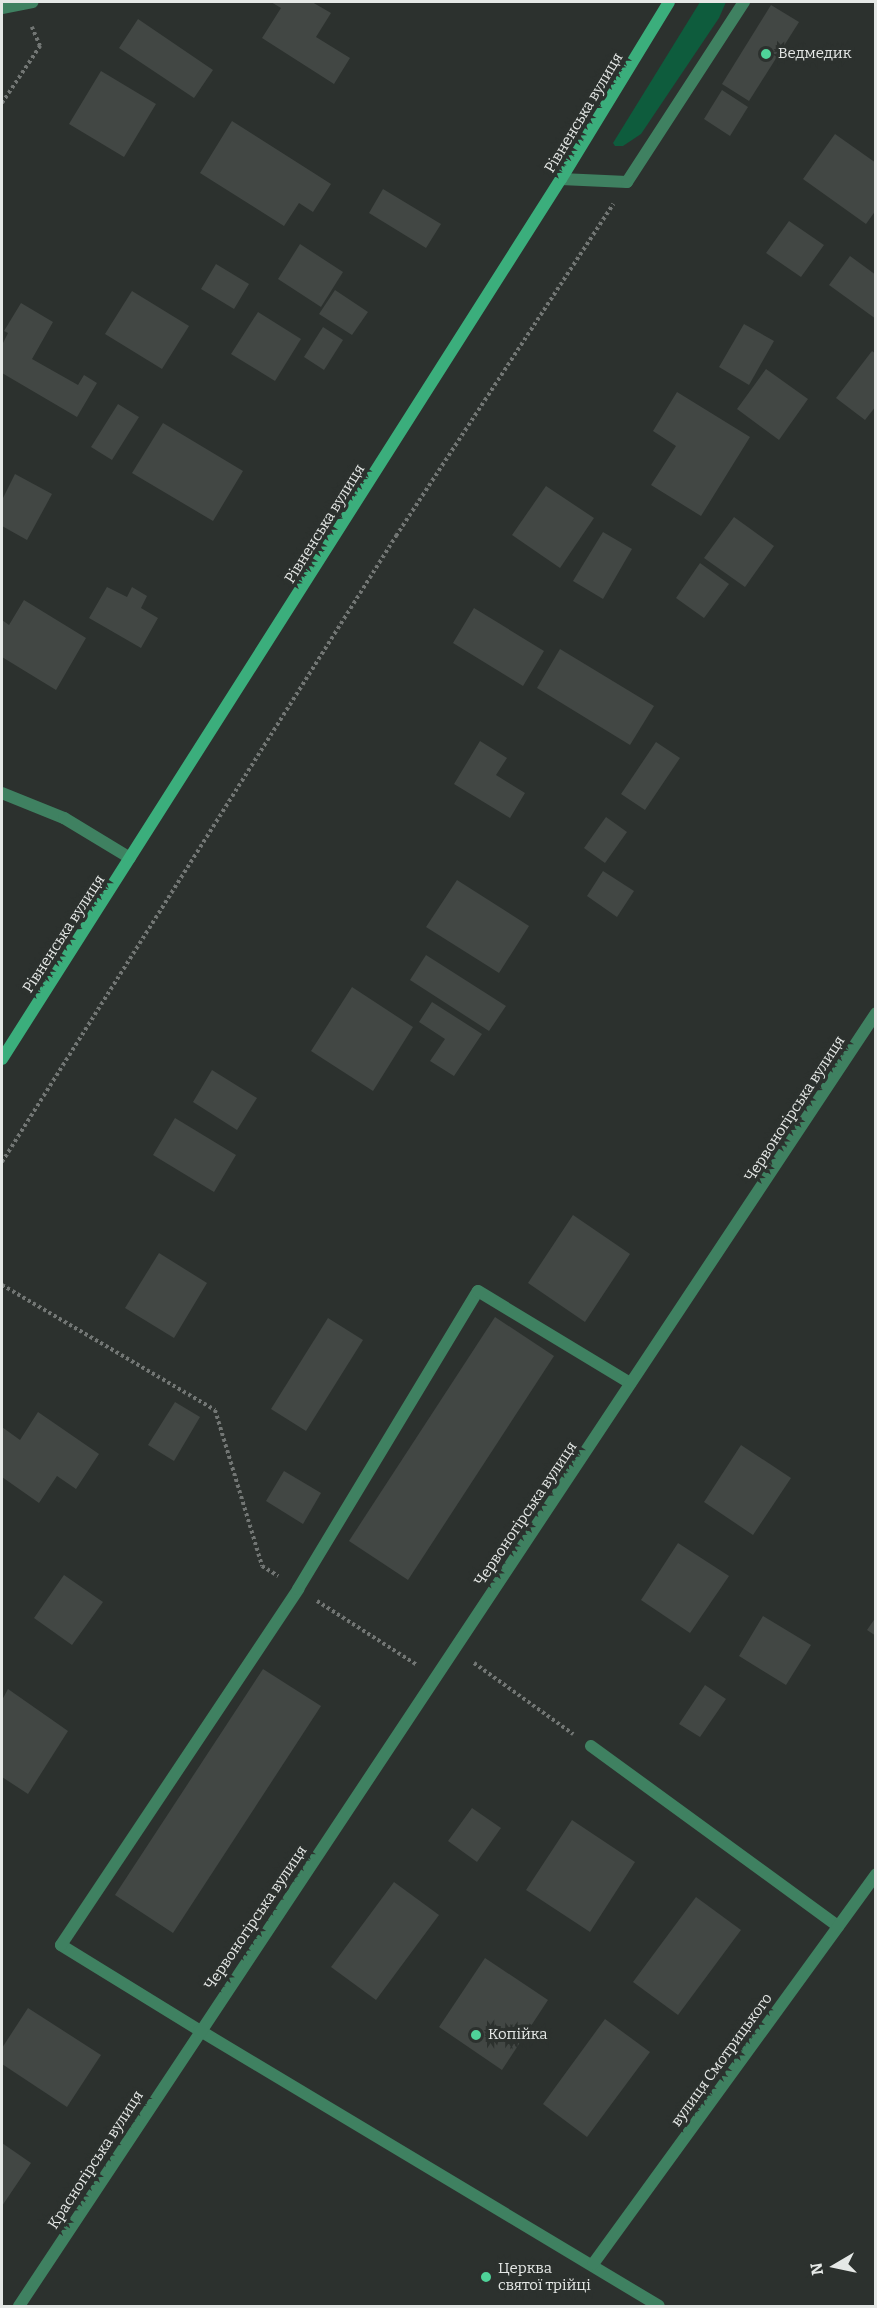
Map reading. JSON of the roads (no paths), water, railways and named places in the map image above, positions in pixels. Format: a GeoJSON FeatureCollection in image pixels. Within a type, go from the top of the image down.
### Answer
{"type":"FeatureCollection","features":[{"type":"Feature","properties":{"kind":"main road","name":"Рівненська вулиця"},"geometry":{"type":"LineString","coordinates":[[2,1059],[561,179],[669,2]]}},
{"type":"Feature","properties":{"kind":"street"},"geometry":{"type":"LineString","coordinates":[[561,179],[627,182],[744,2]]}},
{"type":"Feature","properties":{"kind":"street"},"geometry":{"type":"LineString","coordinates":[[2,8],[28,4]]}},
{"type":"Feature","properties":{"kind":"street"},"geometry":{"type":"LineString","coordinates":[[2,793],[63,818],[130,858]]}},
{"type":"Feature","properties":{"kind":"street","name":"Червоногірська вулиця"},"geometry":{"type":"LineString","coordinates":[[199,2030],[876,1013]]}},
{"type":"Feature","properties":{"kind":"street"},"geometry":{"type":"LineString","coordinates":[[630,1383],[478,1291],[298,1589],[61,1945],[199,2030],[593,2264],[659,2307]]}},
{"type":"Feature","properties":{"kind":"street"},"geometry":{"type":"LineString","coordinates":[[591,1746],[838,1926]]}},
{"type":"Feature","properties":{"kind":"street","name":"вулиця Смотрицького"},"geometry":{"type":"LineString","coordinates":[[593,2264],[876,1874]]}},
{"type":"Feature","properties":{"kind":"street","name":"Красногірська вулиця"},"geometry":{"type":"LineString","coordinates":[[19,2307],[199,2030]]}},
{"type":"Feature","properties":{"kind":"place","name":"Ведмедик"},"geometry":{"type":"Point","coordinates":[766,54]}},
{"type":"Feature","properties":{"kind":"place","name":"Копійка"},"geometry":{"type":"Point","coordinates":[476,2035]}},
{"type":"Feature","properties":{"kind":"place","name":"Церква святої трійці"},"geometry":{"type":"Point","coordinates":[486,2277]}}]}
